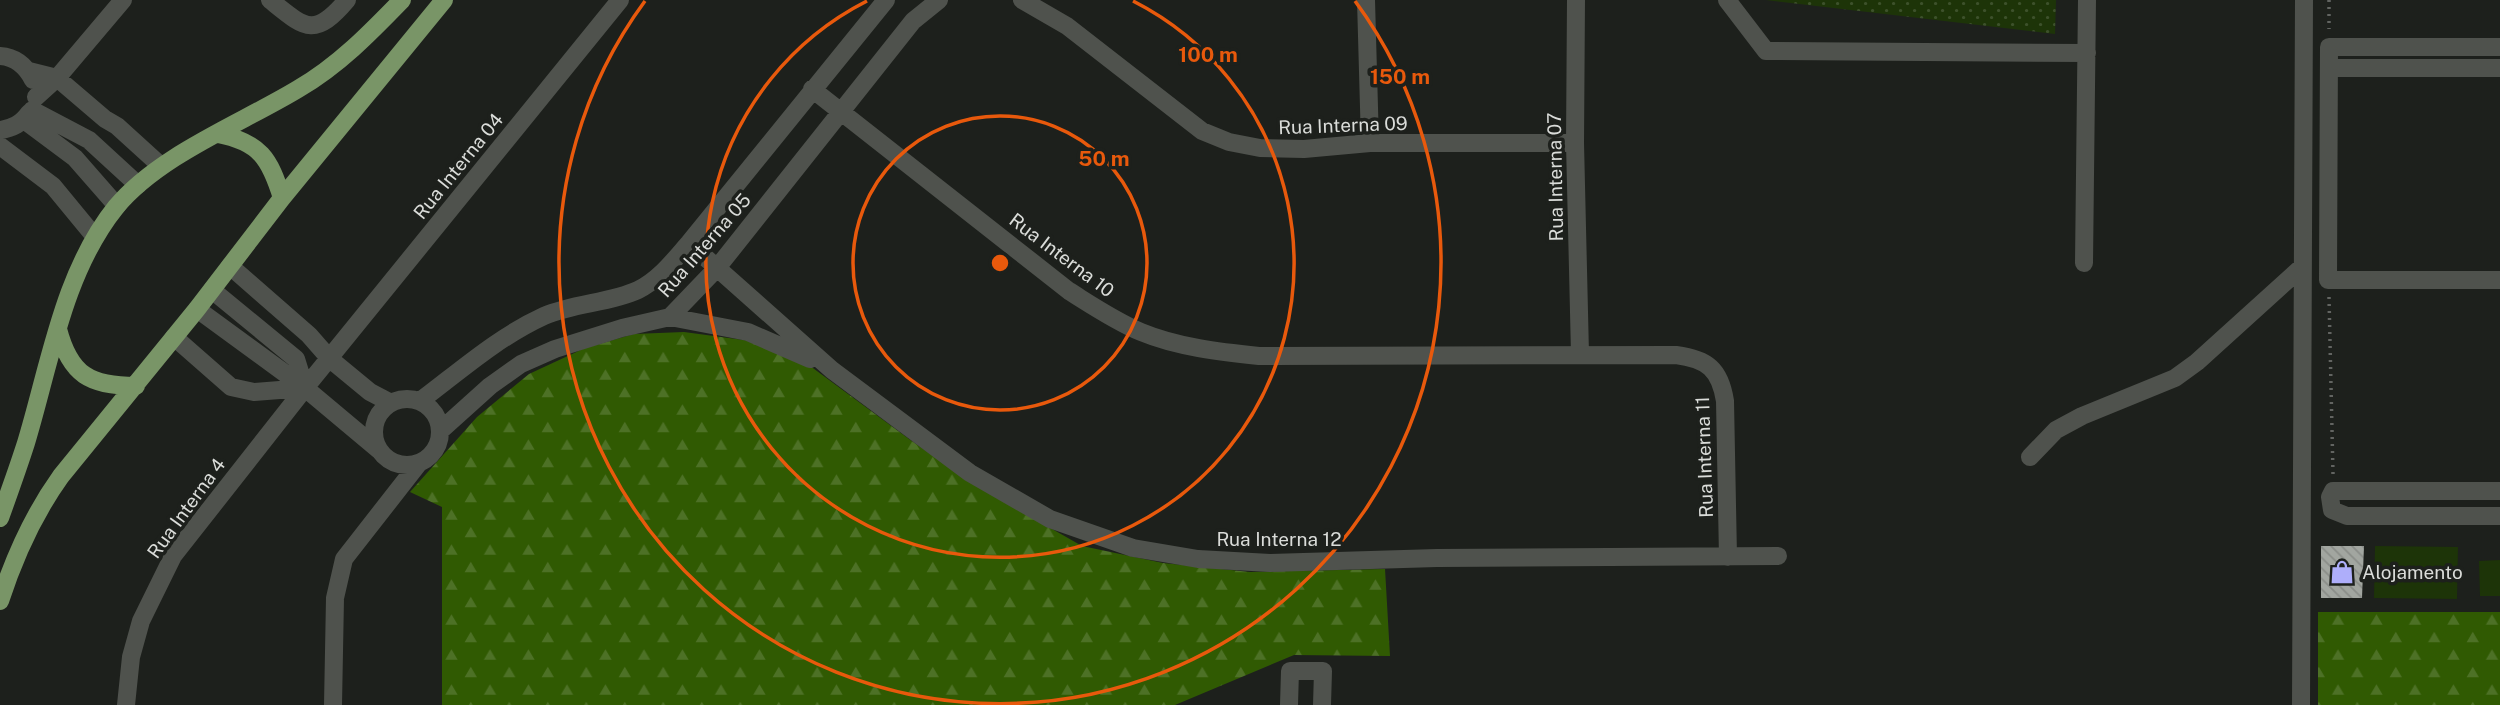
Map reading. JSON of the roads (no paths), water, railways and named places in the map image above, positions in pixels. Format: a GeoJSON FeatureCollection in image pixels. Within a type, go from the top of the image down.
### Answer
{"type":"FeatureCollection","features":[{"type":"Feature","properties":{"kind":"main road"},"geometry":{"type":"LineString","coordinates":[[0,518],[26,445],[58,329],[78,272],[95,237],[117,206],[161,166],[300,88],[340,61],[402,0]]}},
{"type":"Feature","properties":{"kind":"main road"},"geometry":{"type":"LineString","coordinates":[[0,601],[13,561],[43,502],[282,198],[444,0]]}},
{"type":"Feature","properties":{"kind":"main road"},"geometry":{"type":"LineString","coordinates":[[218,134],[256,147],[266,157],[282,198]]}},
{"type":"Feature","properties":{"kind":"main road"},"geometry":{"type":"LineString","coordinates":[[58,329],[67,356],[85,376],[110,386],[135,386]]}},
{"type":"Feature","properties":{"kind":"street"},"geometry":{"type":"LineString","coordinates":[[21,117],[123,0]]}},
{"type":"Feature","properties":{"kind":"street"},"geometry":{"type":"LineString","coordinates":[[270,0],[302,24],[312,26],[331,18],[346,0]]}},
{"type":"Feature","properties":{"kind":"street","name":"Rua Interna 04"},"geometry":{"type":"LineString","coordinates":[[330,359],[620,0]]}},
{"type":"Feature","properties":{"kind":"street","name":"Rua Interna 05"},"geometry":{"type":"LineString","coordinates":[[420,401],[491,346],[544,317],[574,305],[638,290],[667,268],[886,0]]}},
{"type":"Feature","properties":{"kind":"street","name":"Rua Interna 05"},"geometry":{"type":"LineString","coordinates":[[440,431],[490,386],[520,364],[555,349],[621,328],[670,317],[716,268],[913,21],[939,0]]}},
{"type":"Feature","properties":{"kind":"street","name":"Rua Interna 09"},"geometry":{"type":"LineString","coordinates":[[1022,0],[1067,26],[1202,131],[1229,142],[1260,148],[1304,149],[1370,143],[1575,143]]}},
{"type":"Feature","properties":{"kind":"street","name":"Rua Interna 09"},"geometry":{"type":"LineString","coordinates":[[1051,0],[1067,26]]}},
{"type":"Feature","properties":{"kind":"street"},"geometry":{"type":"LineString","coordinates":[[1366,0],[1370,143]]}},
{"type":"Feature","properties":{"kind":"street","name":"Rua Interna 07"},"geometry":{"type":"LineString","coordinates":[[1576,0],[1575,143],[1580,354]]}},
{"type":"Feature","properties":{"kind":"street"},"geometry":{"type":"LineString","coordinates":[[1727,0],[1766,51],[2087,53]]}},
{"type":"Feature","properties":{"kind":"street"},"geometry":{"type":"LineString","coordinates":[[2084,264],[2087,0]]}},
{"type":"Feature","properties":{"kind":"street"},"geometry":{"type":"LineString","coordinates":[[2301,705],[2304,0]]}},
{"type":"Feature","properties":{"kind":"street"},"geometry":{"type":"LineString","coordinates":[[2500,47],[2329,47],[2328,281],[2500,280]]}},
{"type":"Feature","properties":{"kind":"street"},"geometry":{"type":"LineString","coordinates":[[2,55],[19,62],[29,71],[35,83],[11,142],[2,154],[53,186],[95,237]]}},
{"type":"Feature","properties":{"kind":"street"},"geometry":{"type":"LineString","coordinates":[[2329,68],[2500,68]]}},
{"type":"Feature","properties":{"kind":"street"},"geometry":{"type":"LineString","coordinates":[[29,71],[57,78],[117,126],[161,166]]}},
{"type":"Feature","properties":{"kind":"street","name":"Rua Interna 10"},"geometry":{"type":"LineString","coordinates":[[812,89],[1069,291],[1105,314],[1143,333],[1214,351],[1259,356],[1580,354]]}},
{"type":"Feature","properties":{"kind":"street"},"geometry":{"type":"LineString","coordinates":[[21,117],[89,140],[138,186]]}},
{"type":"Feature","properties":{"kind":"street"},"geometry":{"type":"LineString","coordinates":[[21,117],[75,158],[117,206]]}},
{"type":"Feature","properties":{"kind":"street","name":"Rua Interna 12"},"geometry":{"type":"LineString","coordinates":[[690,243],[832,370],[903,426],[970,473],[1050,519],[1133,548],[1198,559],[1270,563],[1437,558],[1778,556]]}},
{"type":"Feature","properties":{"kind":"street"},"geometry":{"type":"LineString","coordinates":[[230,266],[309,335],[330,359],[370,392],[391,403]]}},
{"type":"Feature","properties":{"kind":"street"},"geometry":{"type":"LineString","coordinates":[[2030,457],[2056,430],[2082,416],[2175,378],[2197,362],[2302,267]]}},
{"type":"Feature","properties":{"kind":"street"},"geometry":{"type":"LineString","coordinates":[[212,290],[296,359],[305,388]]}},
{"type":"Feature","properties":{"kind":"street"},"geometry":{"type":"LineString","coordinates":[[197,309],[305,388],[390,461],[404,465],[419,463]]}},
{"type":"Feature","properties":{"kind":"street","name":"Rua Interna 12"},"geometry":{"type":"LineString","coordinates":[[670,317],[748,332],[791,349],[832,370]]}},
{"type":"Feature","properties":{"kind":"street"},"geometry":{"type":"LineString","coordinates":[[174,337],[231,387],[254,392],[305,388]]}},
{"type":"Feature","properties":{"kind":"street","name":"Rua Interna 11"},"geometry":{"type":"LineString","coordinates":[[1580,354],[1676,355],[1694,358],[1704,362],[1721,380],[1725,401],[1728,557]]}},
{"type":"Feature","properties":{"kind":"street","name":"Rua Interna 4"},"geometry":{"type":"LineString","coordinates":[[126,705],[131,657],[141,621],[173,556],[330,359]]}},
{"type":"Feature","properties":{"kind":"street"},"geometry":{"type":"LineString","coordinates":[[333,705],[335,598],[340,570],[349,550],[419,463],[434,450],[440,431],[434,413],[420,401],[410,399],[391,403],[380,411],[374,424],[373,438],[379,450]]}},
{"type":"Feature","properties":{"kind":"street"},"geometry":{"type":"LineString","coordinates":[[2500,491],[2333,491],[2330,498],[2332,510],[2347,516],[2500,516]]}},
{"type":"Feature","properties":{"kind":"street"},"geometry":{"type":"LineString","coordinates":[[1289,705],[1290,671],[1322,671],[1322,705]]}},
{"type":"Feature","properties":{"kind":"place","name":"Alojamento"},"geometry":{"type":"Point","coordinates":[2342,572]}}]}
